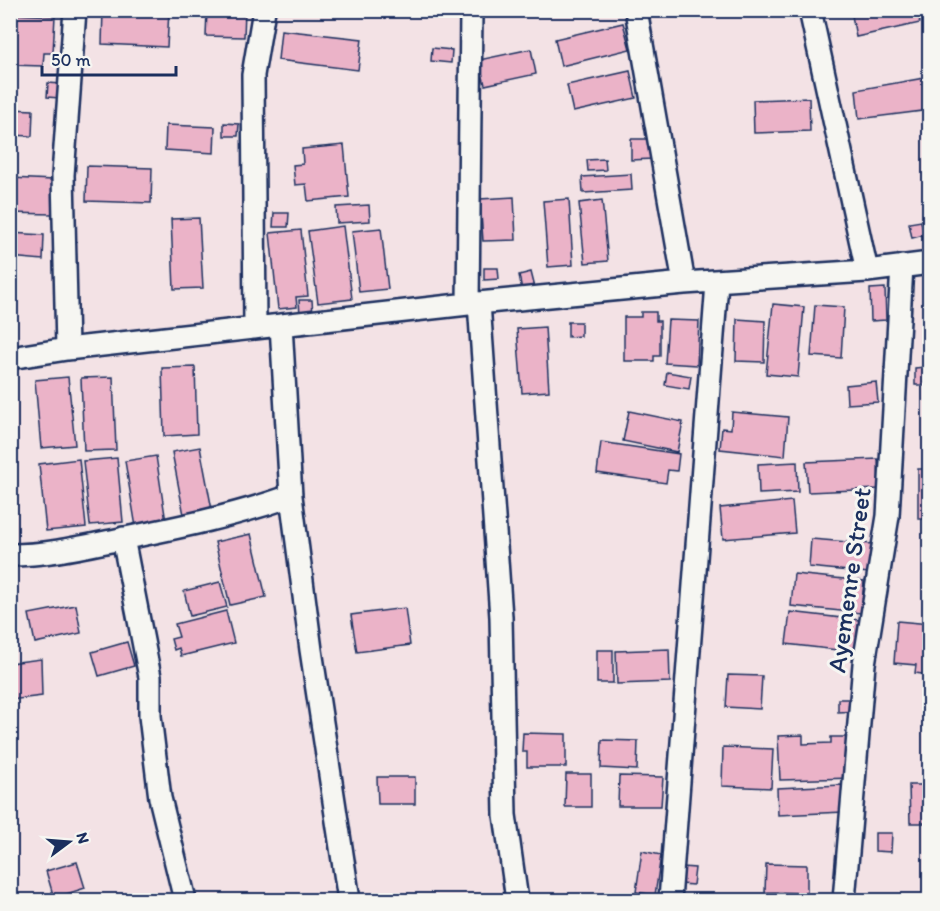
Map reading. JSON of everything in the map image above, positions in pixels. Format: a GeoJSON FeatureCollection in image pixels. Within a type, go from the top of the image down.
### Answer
{"type":"FeatureCollection","features":[{"type":"Feature","properties":{"kind":"street"},"geometry":{"type":"LineString","coordinates":[[67,349],[63,175],[75,10]]}},
{"type":"Feature","properties":{"kind":"street"},"geometry":{"type":"LineString","coordinates":[[255,328],[253,75],[264,10]]}},
{"type":"Feature","properties":{"kind":"street"},"geometry":{"type":"LineString","coordinates":[[471,10],[473,304],[501,617],[506,815],[517,900]]}},
{"type":"Feature","properties":{"kind":"street"},"geometry":{"type":"LineString","coordinates":[[636,10],[684,283]]}},
{"type":"Feature","properties":{"kind":"street"},"geometry":{"type":"LineString","coordinates":[[810,10],[867,271]]}},
{"type":"Feature","properties":{"kind":"street"},"geometry":{"type":"LineString","coordinates":[[10,358],[67,349],[473,304],[684,283],[717,283],[867,271],[930,263]]}},
{"type":"Feature","properties":{"kind":"street","name":"Ayemenre Street"},"geometry":{"type":"LineString","coordinates":[[844,900],[864,664],[888,516],[902,266]]}},
{"type":"Feature","properties":{"kind":"street"},"geometry":{"type":"LineString","coordinates":[[670,900],[717,283]]}},
{"type":"Feature","properties":{"kind":"street"},"geometry":{"type":"LineString","coordinates":[[281,325],[291,496],[311,650],[349,900]]}},
{"type":"Feature","properties":{"kind":"street"},"geometry":{"type":"LineString","coordinates":[[10,555],[38,555],[244,513],[291,496]]}},
{"type":"Feature","properties":{"kind":"street"},"geometry":{"type":"LineString","coordinates":[[123,538],[150,677],[150,716],[160,798],[185,900]]}},
{"type":"Feature","properties":{"kind":"building"},"geometry":{"type":"Polygon","coordinates":[[[103,10],[169,10],[167,47],[102,44],[103,10]]]}},
{"type":"Feature","properties":{"kind":"building"},"geometry":{"type":"Polygon","coordinates":[[[207,10],[245,10],[244,37],[206,36],[207,10]]]}},
{"type":"Feature","properties":{"kind":"building"},"geometry":{"type":"Polygon","coordinates":[[[851,10],[918,10],[920,23],[856,37],[851,10]]]}},
{"type":"Feature","properties":{"kind":"building"},"geometry":{"type":"Polygon","coordinates":[[[10,14],[55,16],[53,53],[44,53],[43,66],[10,65],[10,14]]]}},
{"type":"Feature","properties":{"kind":"building"},"geometry":{"type":"Polygon","coordinates":[[[623,23],[630,49],[561,66],[555,39],[623,23]]]}},
{"type":"Feature","properties":{"kind":"building"},"geometry":{"type":"Polygon","coordinates":[[[281,30],[362,39],[358,70],[278,60],[281,30]]]}},
{"type":"Feature","properties":{"kind":"building"},"geometry":{"type":"Polygon","coordinates":[[[432,48],[452,50],[451,63],[431,61],[432,48]]]}},
{"type":"Feature","properties":{"kind":"building"},"geometry":{"type":"Polygon","coordinates":[[[531,49],[536,74],[485,85],[479,60],[531,49]]]}},
{"type":"Feature","properties":{"kind":"building"},"geometry":{"type":"Polygon","coordinates":[[[630,71],[636,98],[573,112],[567,85],[630,71]]]}},
{"type":"Feature","properties":{"kind":"building"},"geometry":{"type":"Polygon","coordinates":[[[930,77],[930,110],[859,119],[856,90],[930,77]]]}},
{"type":"Feature","properties":{"kind":"building"},"geometry":{"type":"Polygon","coordinates":[[[48,83],[61,84],[60,98],[47,97],[48,83]]]}},
{"type":"Feature","properties":{"kind":"building"},"geometry":{"type":"Polygon","coordinates":[[[809,98],[810,131],[754,133],[753,100],[809,98]]]}},
{"type":"Feature","properties":{"kind":"building"},"geometry":{"type":"Polygon","coordinates":[[[10,109],[33,110],[32,136],[10,135],[10,109]]]}},
{"type":"Feature","properties":{"kind":"building"},"geometry":{"type":"Polygon","coordinates":[[[224,123],[239,124],[238,136],[224,136],[224,123]]]}},
{"type":"Feature","properties":{"kind":"building"},"geometry":{"type":"Polygon","coordinates":[[[166,125],[215,127],[214,153],[165,150],[166,125]]]}},
{"type":"Feature","properties":{"kind":"building"},"geometry":{"type":"Polygon","coordinates":[[[631,139],[652,139],[652,159],[631,160],[631,139]]]}},
{"type":"Feature","properties":{"kind":"building"},"geometry":{"type":"Polygon","coordinates":[[[344,145],[349,197],[308,201],[306,184],[295,185],[293,165],[303,164],[302,149],[344,145]]]}},
{"type":"Feature","properties":{"kind":"building"},"geometry":{"type":"Polygon","coordinates":[[[605,159],[606,170],[588,171],[587,160],[605,159]]]}},
{"type":"Feature","properties":{"kind":"building"},"geometry":{"type":"Polygon","coordinates":[[[87,166],[152,168],[151,203],[86,201],[87,166]]]}},
{"type":"Feature","properties":{"kind":"building"},"geometry":{"type":"Polygon","coordinates":[[[631,174],[632,190],[583,193],[582,177],[631,174]]]}},
{"type":"Feature","properties":{"kind":"building"},"geometry":{"type":"Polygon","coordinates":[[[10,178],[53,180],[52,214],[10,213],[10,178]]]}},
{"type":"Feature","properties":{"kind":"building"},"geometry":{"type":"Polygon","coordinates":[[[514,197],[516,240],[483,241],[480,199],[514,197]]]}},
{"type":"Feature","properties":{"kind":"building"},"geometry":{"type":"Polygon","coordinates":[[[569,199],[573,265],[548,267],[543,201],[569,199]]]}},
{"type":"Feature","properties":{"kind":"building"},"geometry":{"type":"Polygon","coordinates":[[[602,200],[608,261],[585,263],[579,203],[602,200]]]}},
{"type":"Feature","properties":{"kind":"building"},"geometry":{"type":"Polygon","coordinates":[[[369,205],[370,221],[337,223],[336,207],[369,205]]]}},
{"type":"Feature","properties":{"kind":"building"},"geometry":{"type":"Polygon","coordinates":[[[274,213],[289,213],[288,227],[273,227],[274,213]]]}},
{"type":"Feature","properties":{"kind":"building"},"geometry":{"type":"Polygon","coordinates":[[[199,218],[203,288],[174,289],[171,219],[199,218]]]}},
{"type":"Feature","properties":{"kind":"building"},"geometry":{"type":"Polygon","coordinates":[[[921,221],[924,235],[912,238],[909,223],[921,221]]]}},
{"type":"Feature","properties":{"kind":"building"},"geometry":{"type":"Polygon","coordinates":[[[343,226],[352,299],[318,303],[308,231],[343,226]]]}},
{"type":"Feature","properties":{"kind":"building"},"geometry":{"type":"Polygon","coordinates":[[[381,228],[388,289],[359,292],[352,231],[381,228]]]}},
{"type":"Feature","properties":{"kind":"building"},"geometry":{"type":"Polygon","coordinates":[[[301,230],[308,296],[296,297],[297,307],[278,309],[270,233],[301,230]]]}},
{"type":"Feature","properties":{"kind":"building"},"geometry":{"type":"Polygon","coordinates":[[[10,233],[44,235],[43,260],[10,257],[10,233]]]}},
{"type":"Feature","properties":{"kind":"building"},"geometry":{"type":"Polygon","coordinates":[[[484,268],[498,268],[499,279],[484,280],[484,268]]]}},
{"type":"Feature","properties":{"kind":"building"},"geometry":{"type":"Polygon","coordinates":[[[531,272],[535,288],[522,290],[519,275],[531,272]]]}},
{"type":"Feature","properties":{"kind":"building"},"geometry":{"type":"Polygon","coordinates":[[[885,288],[886,320],[871,321],[870,289],[885,288]]]}},
{"type":"Feature","properties":{"kind":"building"},"geometry":{"type":"Polygon","coordinates":[[[299,300],[312,300],[313,314],[300,315],[299,300]]]}},
{"type":"Feature","properties":{"kind":"building"},"geometry":{"type":"Polygon","coordinates":[[[773,304],[804,307],[798,377],[766,374],[773,304]]]}},
{"type":"Feature","properties":{"kind":"building"},"geometry":{"type":"Polygon","coordinates":[[[815,305],[844,307],[841,358],[811,356],[815,305]]]}},
{"type":"Feature","properties":{"kind":"building"},"geometry":{"type":"Polygon","coordinates":[[[641,312],[656,312],[656,321],[660,321],[660,356],[654,356],[654,361],[624,361],[624,317],[641,317],[641,312]]]}},
{"type":"Feature","properties":{"kind":"building"},"geometry":{"type":"Polygon","coordinates":[[[737,319],[765,321],[764,362],[736,361],[737,319]]]}},
{"type":"Feature","properties":{"kind":"building"},"geometry":{"type":"Polygon","coordinates":[[[668,320],[699,321],[697,365],[665,363],[668,320]]]}},
{"type":"Feature","properties":{"kind":"building"},"geometry":{"type":"Polygon","coordinates":[[[568,322],[581,322],[581,336],[568,337],[568,322]]]}},
{"type":"Feature","properties":{"kind":"building"},"geometry":{"type":"Polygon","coordinates":[[[545,327],[549,391],[522,393],[517,329],[545,327]]]}},
{"type":"Feature","properties":{"kind":"building"},"geometry":{"type":"Polygon","coordinates":[[[195,367],[197,434],[164,436],[162,368],[195,367]]]}},
{"type":"Feature","properties":{"kind":"building"},"geometry":{"type":"Polygon","coordinates":[[[925,367],[926,385],[915,385],[915,368],[925,367]]]}},
{"type":"Feature","properties":{"kind":"building"},"geometry":{"type":"Polygon","coordinates":[[[667,372],[691,376],[689,389],[665,385],[667,372]]]}},
{"type":"Feature","properties":{"kind":"building"},"geometry":{"type":"Polygon","coordinates":[[[68,377],[75,445],[41,448],[35,380],[68,377]]]}},
{"type":"Feature","properties":{"kind":"building"},"geometry":{"type":"Polygon","coordinates":[[[113,377],[116,450],[84,451],[81,378],[113,377]]]}},
{"type":"Feature","properties":{"kind":"building"},"geometry":{"type":"Polygon","coordinates":[[[876,382],[878,402],[847,404],[846,385],[876,382]]]}},
{"type":"Feature","properties":{"kind":"building"},"geometry":{"type":"Polygon","coordinates":[[[629,411],[683,422],[677,452],[623,441],[629,411]]]}},
{"type":"Feature","properties":{"kind":"building"},"geometry":{"type":"Polygon","coordinates":[[[732,412],[788,417],[785,456],[720,449],[722,428],[731,429],[732,412]]]}},
{"type":"Feature","properties":{"kind":"building"},"geometry":{"type":"Polygon","coordinates":[[[601,442],[679,454],[677,471],[668,470],[666,483],[597,473],[601,442]]]}},
{"type":"Feature","properties":{"kind":"building"},"geometry":{"type":"Polygon","coordinates":[[[200,447],[212,510],[184,515],[172,452],[200,447]]]}},
{"type":"Feature","properties":{"kind":"building"},"geometry":{"type":"Polygon","coordinates":[[[156,456],[166,522],[136,527],[125,461],[156,456]]]}},
{"type":"Feature","properties":{"kind":"building"},"geometry":{"type":"Polygon","coordinates":[[[117,458],[123,522],[90,525],[83,461],[117,458]]]}},
{"type":"Feature","properties":{"kind":"building"},"geometry":{"type":"Polygon","coordinates":[[[79,459],[86,527],[46,531],[39,464],[79,459]]]}},
{"type":"Feature","properties":{"kind":"building"},"geometry":{"type":"Polygon","coordinates":[[[878,459],[879,489],[808,492],[806,462],[878,459]]]}},
{"type":"Feature","properties":{"kind":"building"},"geometry":{"type":"Polygon","coordinates":[[[797,462],[798,492],[759,494],[758,464],[797,462]]]}},
{"type":"Feature","properties":{"kind":"building"},"geometry":{"type":"Polygon","coordinates":[[[918,469],[930,469],[930,519],[918,519],[918,469]]]}},
{"type":"Feature","properties":{"kind":"building"},"geometry":{"type":"Polygon","coordinates":[[[792,501],[795,533],[723,539],[720,508],[792,501]]]}},
{"type":"Feature","properties":{"kind":"building"},"geometry":{"type":"Polygon","coordinates":[[[251,534],[266,597],[230,605],[215,542],[251,534]]]}},
{"type":"Feature","properties":{"kind":"building"},"geometry":{"type":"Polygon","coordinates":[[[811,539],[872,544],[869,573],[809,567],[811,539]]]}},
{"type":"Feature","properties":{"kind":"building"},"geometry":{"type":"Polygon","coordinates":[[[794,574],[864,581],[861,613],[791,606],[794,574]]]}},
{"type":"Feature","properties":{"kind":"building"},"geometry":{"type":"Polygon","coordinates":[[[220,582],[227,607],[190,616],[184,591],[220,582]]]}},
{"type":"Feature","properties":{"kind":"building"},"geometry":{"type":"Polygon","coordinates":[[[76,605],[81,633],[35,643],[29,614],[76,605]]]}},
{"type":"Feature","properties":{"kind":"building"},"geometry":{"type":"Polygon","coordinates":[[[405,608],[410,645],[357,652],[351,615],[405,608]]]}},
{"type":"Feature","properties":{"kind":"building"},"geometry":{"type":"Polygon","coordinates":[[[226,611],[234,643],[181,656],[179,648],[174,650],[171,639],[179,637],[175,624],[226,611]]]}},
{"type":"Feature","properties":{"kind":"building"},"geometry":{"type":"Polygon","coordinates":[[[790,612],[859,620],[855,652],[786,644],[790,612]]]}},
{"type":"Feature","properties":{"kind":"building"},"geometry":{"type":"Polygon","coordinates":[[[897,621],[930,624],[930,675],[915,673],[916,665],[894,663],[897,621]]]}},
{"type":"Feature","properties":{"kind":"building"},"geometry":{"type":"Polygon","coordinates":[[[127,642],[134,666],[99,676],[92,652],[127,642]]]}},
{"type":"Feature","properties":{"kind":"building"},"geometry":{"type":"Polygon","coordinates":[[[669,649],[670,682],[617,684],[616,651],[669,649]]]}},
{"type":"Feature","properties":{"kind":"building"},"geometry":{"type":"Polygon","coordinates":[[[597,650],[613,650],[613,683],[597,683],[597,650]]]}},
{"type":"Feature","properties":{"kind":"building"},"geometry":{"type":"Polygon","coordinates":[[[41,659],[42,696],[10,700],[10,663],[41,659]]]}},
{"type":"Feature","properties":{"kind":"building"},"geometry":{"type":"Polygon","coordinates":[[[728,675],[762,676],[760,709],[726,707],[728,675]]]}},
{"type":"Feature","properties":{"kind":"building"},"geometry":{"type":"Polygon","coordinates":[[[838,699],[857,699],[858,711],[838,712],[838,699]]]}},
{"type":"Feature","properties":{"kind":"building"},"geometry":{"type":"Polygon","coordinates":[[[523,733],[566,734],[566,767],[527,767],[527,752],[522,752],[523,733]]]}},
{"type":"Feature","properties":{"kind":"building"},"geometry":{"type":"Polygon","coordinates":[[[803,735],[803,744],[831,743],[831,737],[851,737],[853,778],[780,780],[778,736],[803,735]]]}},
{"type":"Feature","properties":{"kind":"building"},"geometry":{"type":"Polygon","coordinates":[[[602,740],[638,741],[637,770],[601,768],[602,740]]]}},
{"type":"Feature","properties":{"kind":"building"},"geometry":{"type":"Polygon","coordinates":[[[723,747],[773,749],[771,788],[722,786],[723,747]]]}},
{"type":"Feature","properties":{"kind":"building"},"geometry":{"type":"Polygon","coordinates":[[[566,774],[591,774],[591,807],[565,807],[566,774]]]}},
{"type":"Feature","properties":{"kind":"building"},"geometry":{"type":"Polygon","coordinates":[[[619,776],[663,777],[661,806],[618,806],[619,776]]]}},
{"type":"Feature","properties":{"kind":"building"},"geometry":{"type":"Polygon","coordinates":[[[377,777],[415,777],[415,804],[378,804],[377,777]]]}},
{"type":"Feature","properties":{"kind":"building"},"geometry":{"type":"Polygon","coordinates":[[[842,785],[844,812],[778,815],[777,788],[842,785]]]}},
{"type":"Feature","properties":{"kind":"building"},"geometry":{"type":"Polygon","coordinates":[[[909,785],[930,785],[930,823],[910,823],[909,785]]]}},
{"type":"Feature","properties":{"kind":"building"},"geometry":{"type":"Polygon","coordinates":[[[875,833],[892,833],[891,852],[875,851],[875,833]]]}},
{"type":"Feature","properties":{"kind":"building"},"geometry":{"type":"Polygon","coordinates":[[[642,851],[661,855],[655,895],[636,892],[642,851]]]}},
{"type":"Feature","properties":{"kind":"building"},"geometry":{"type":"Polygon","coordinates":[[[77,862],[85,888],[54,898],[46,871],[77,862]]]}},
{"type":"Feature","properties":{"kind":"building"},"geometry":{"type":"Polygon","coordinates":[[[766,864],[807,865],[807,893],[765,892],[766,864]]]}},
{"type":"Feature","properties":{"kind":"building"},"geometry":{"type":"Polygon","coordinates":[[[682,867],[695,868],[693,885],[681,884],[682,867]]]}}]}
